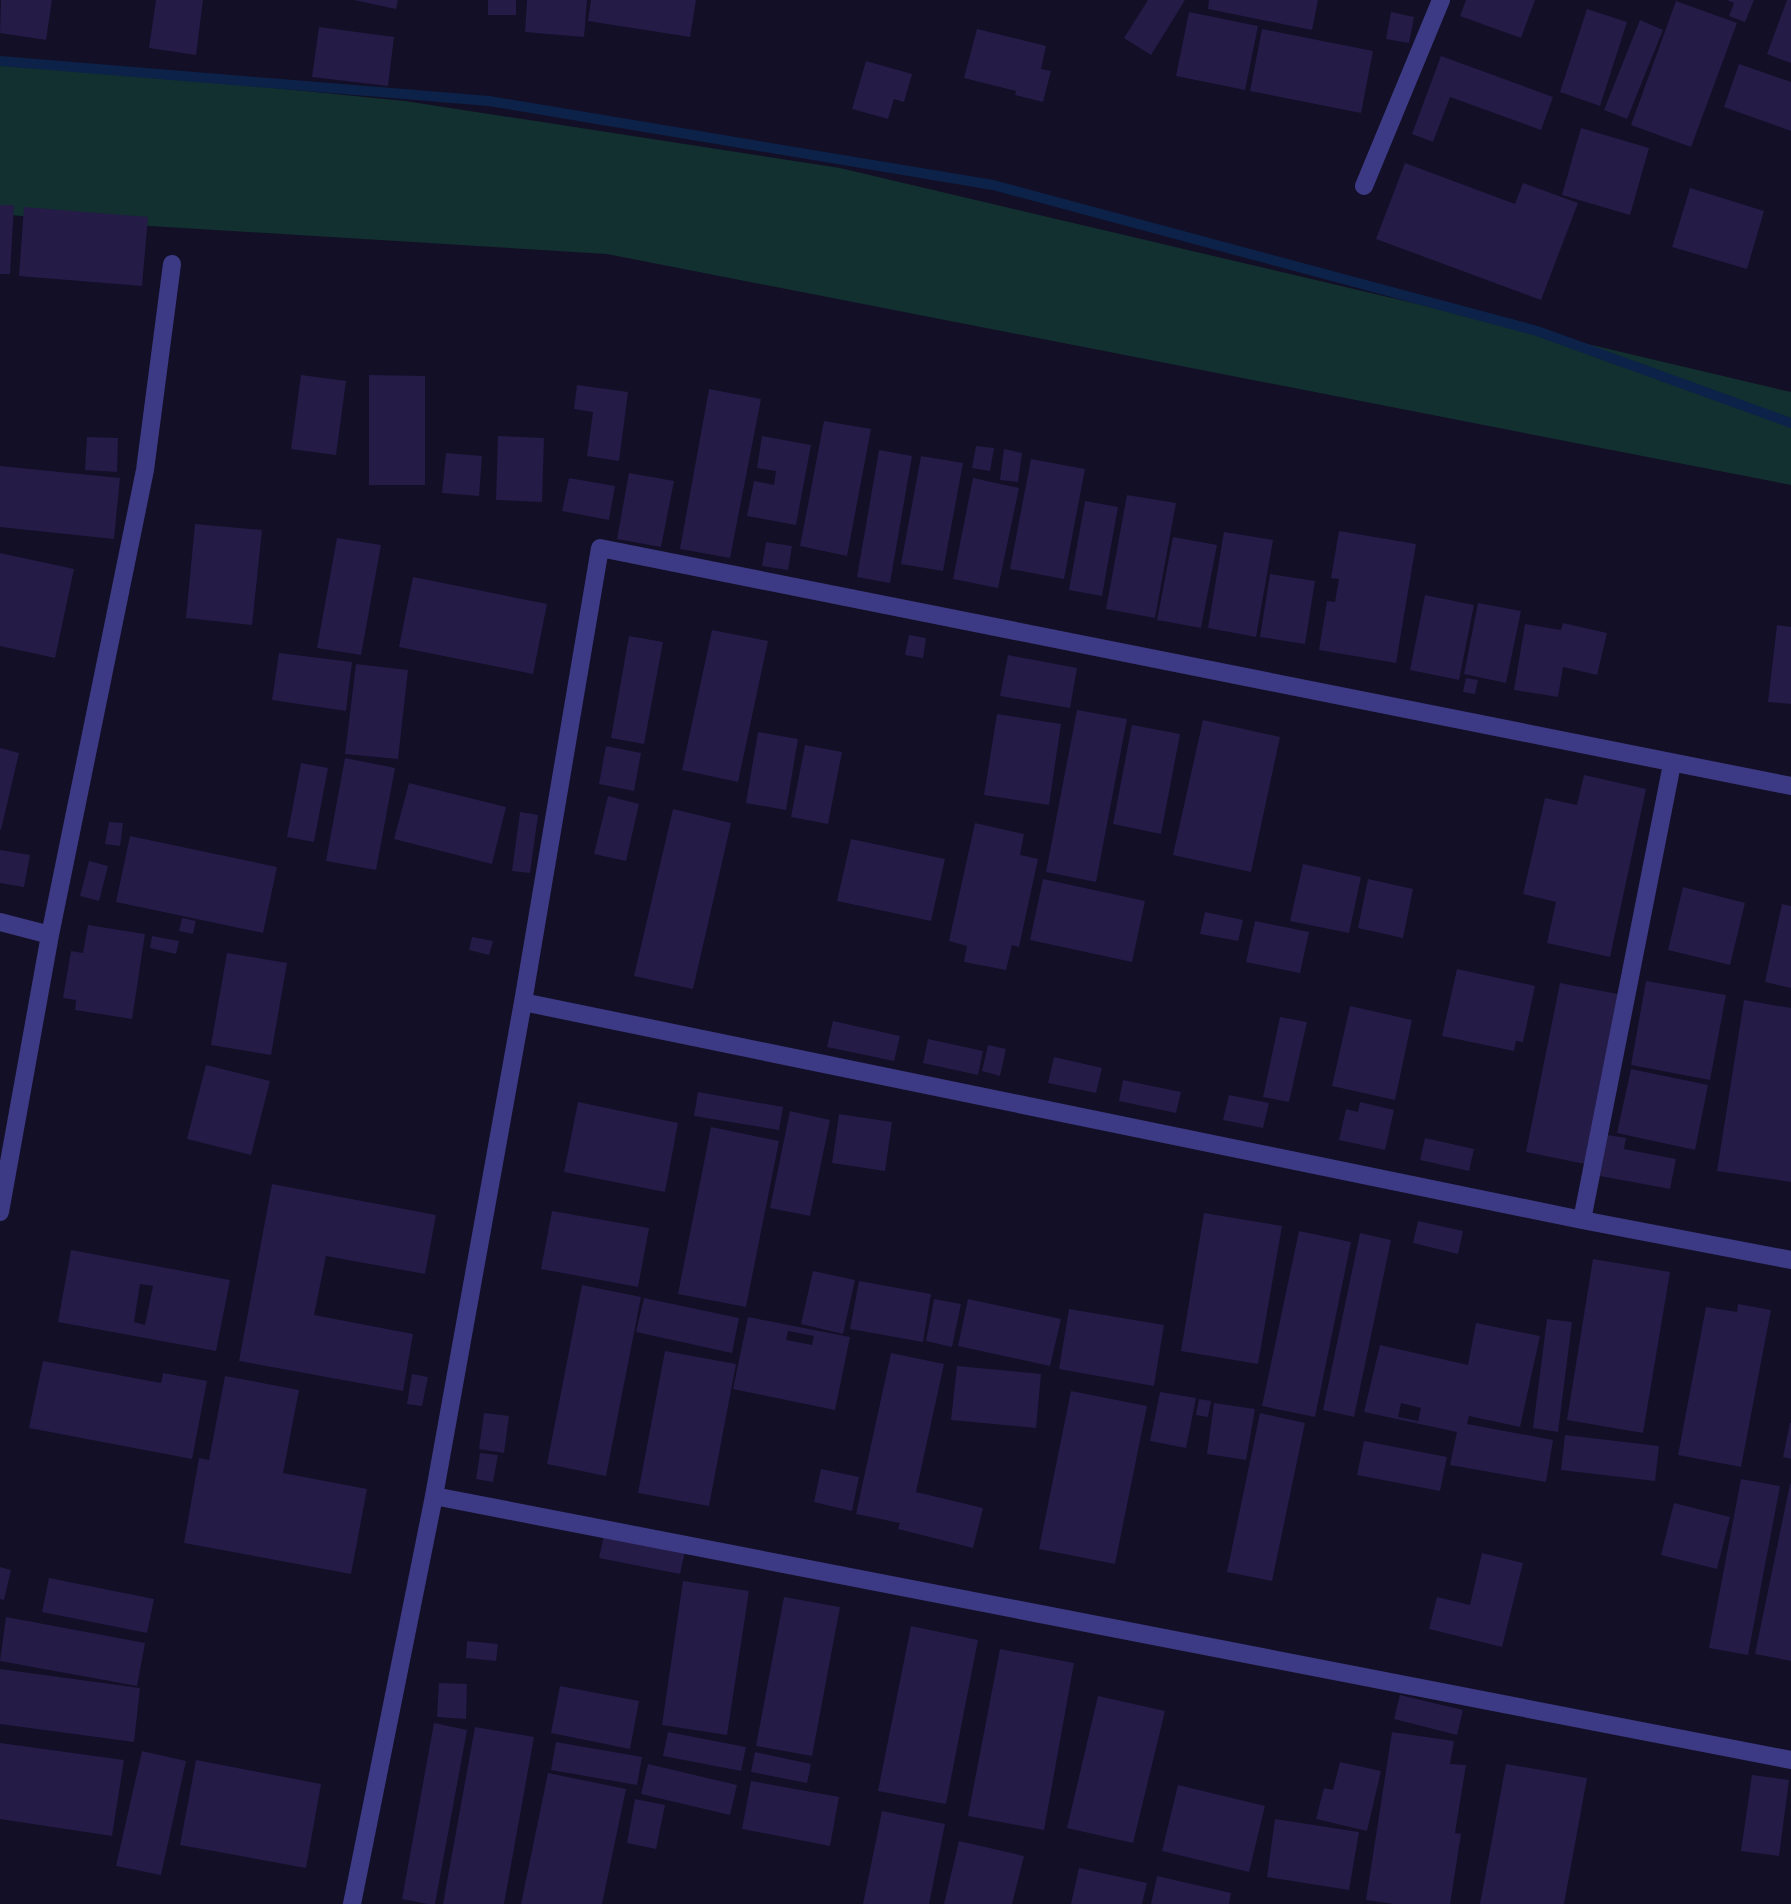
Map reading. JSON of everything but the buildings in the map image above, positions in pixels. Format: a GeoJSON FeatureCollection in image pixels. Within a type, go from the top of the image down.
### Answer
{"type":"FeatureCollection","features":[{"type":"Feature","properties":{"kind":"street"},"geometry":{"type":"LineString","coordinates":[[1364,186],[1441,0]]}},
{"type":"Feature","properties":{"kind":"street"},"geometry":{"type":"LineString","coordinates":[[0,1212],[50,934],[145,470],[172,264]]}},
{"type":"Feature","properties":{"kind":"street"},"geometry":{"type":"LineString","coordinates":[[352,1904],[434,1496],[523,1002],[600,548],[1791,786]]}},
{"type":"Feature","properties":{"kind":"street"},"geometry":{"type":"LineString","coordinates":[[1582,1220],[1672,764]]}},
{"type":"Feature","properties":{"kind":"street"},"geometry":{"type":"LineString","coordinates":[[0,922],[50,934]]}},
{"type":"Feature","properties":{"kind":"street"},"geometry":{"type":"LineString","coordinates":[[523,1002],[1582,1220],[1791,1260]]}},
{"type":"Feature","properties":{"kind":"street"},"geometry":{"type":"LineString","coordinates":[[434,1496],[1791,1760]]}},
{"type":"Feature","properties":{"kind":"green space"},"geometry":{"type":"Polygon","coordinates":[[[0,61],[405,101],[840,168],[1791,392],[1791,485],[607,254],[85,222],[0,214],[0,61]]]}},
{"type":"Feature","properties":{"kind":"waterway"},"geometry":{"type":"LineString","coordinates":[[0,61],[489,101],[993,185],[1537,331],[1791,423]]}}]}
